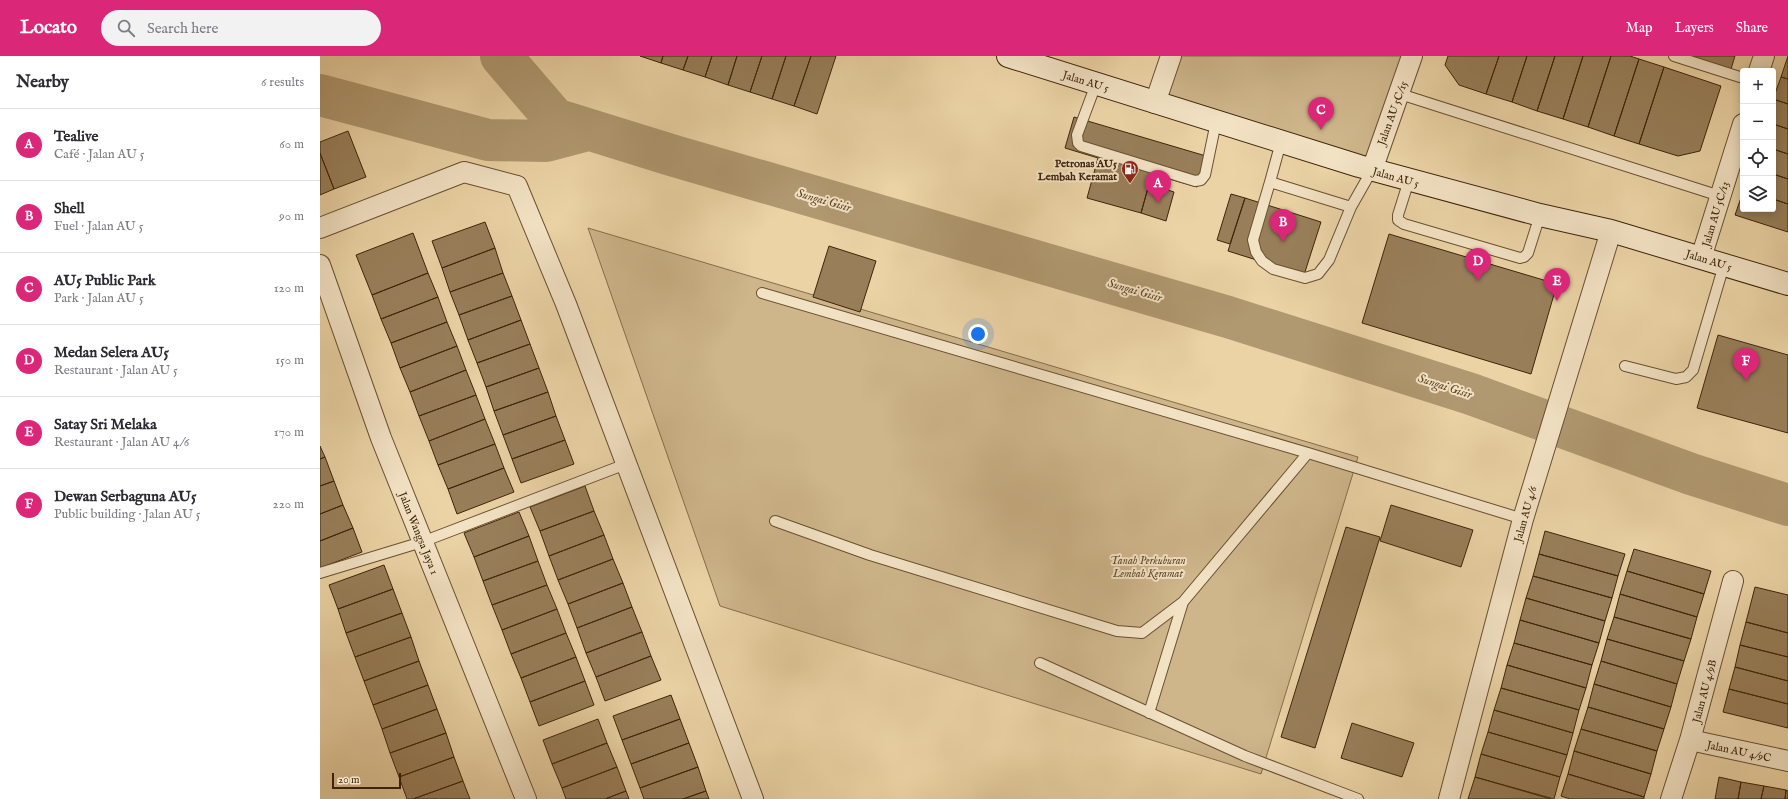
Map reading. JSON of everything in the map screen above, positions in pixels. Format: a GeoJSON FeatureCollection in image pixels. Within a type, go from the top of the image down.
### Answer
{"type":"FeatureCollection","features":[{"type":"Feature","properties":{"kind":"main road","name":"Jalan AU 5"},"geometry":{"type":"LineString","coordinates":[[1008,56],[1372,170],[1540,215],[1611,231],[1788,284]]}},
{"type":"Feature","properties":{"kind":"street"},"geometry":{"type":"LineString","coordinates":[[1155,103],[1171,56]]}},
{"type":"Feature","properties":{"kind":"street","name":"Jalan AU 5C/15"},"geometry":{"type":"LineString","coordinates":[[1372,170],[1400,94],[1412,56]]}},
{"type":"Feature","properties":{"kind":"street"},"geometry":{"type":"LineString","coordinates":[[1761,68],[1764,56]]}},
{"type":"Feature","properties":{"kind":"street","name":"Jalan AU 5C/13"},"geometry":{"type":"LineString","coordinates":[[1701,258],[1740,133]]}},
{"type":"Feature","properties":{"kind":"street"},"geometry":{"type":"LineString","coordinates":[[320,228],[464,172],[517,186],[566,304],[753,799]]}},
{"type":"Feature","properties":{"kind":"street","name":"Jalan AU 4/6"},"geometry":{"type":"LineString","coordinates":[[1449,799],[1523,519],[1611,231]]}},
{"type":"Feature","properties":{"kind":"street","name":"Jalan Wangsa Jaya 1"},"geometry":{"type":"LineString","coordinates":[[320,265],[381,438],[526,799]]}},
{"type":"Feature","properties":{"kind":"street","name":"Jalan AU 4/9B"},"geometry":{"type":"LineString","coordinates":[[1671,799],[1690,740],[1733,581]]}},
{"type":"Feature","properties":{"kind":"street","name":"Jalan AU 4/9C"},"geometry":{"type":"LineString","coordinates":[[1690,740],[1788,761]]}},
{"type":"Feature","properties":{"kind":"lane"},"geometry":{"type":"LineString","coordinates":[[1674,56],[1740,77]]}},
{"type":"Feature","properties":{"kind":"lane"},"geometry":{"type":"LineString","coordinates":[[1096,84],[1077,136],[1078,143],[1081,146],[1195,182],[1201,180],[1205,175],[1216,122]]}},
{"type":"Feature","properties":{"kind":"lane"},"geometry":{"type":"LineString","coordinates":[[1400,94],[1720,196]]}},
{"type":"Feature","properties":{"kind":"lane"},"geometry":{"type":"LineString","coordinates":[[1282,142],[1253,240],[1256,252],[1262,261],[1272,269],[1305,278],[1318,274],[1329,260],[1351,207],[1372,170]]}},
{"type":"Feature","properties":{"kind":"lane"},"geometry":{"type":"LineString","coordinates":[[1409,180],[1398,215],[1398,220],[1404,224],[1520,258],[1524,257],[1528,253],[1540,215]]}},
{"type":"Feature","properties":{"kind":"lane"},"geometry":{"type":"LineString","coordinates":[[1270,182],[1351,207]]}},
{"type":"Feature","properties":{"kind":"lane"},"geometry":{"type":"LineString","coordinates":[[1625,366],[1676,379],[1686,377],[1693,370],[1724,265]]}},
{"type":"Feature","properties":{"kind":"lane"},"geometry":{"type":"LineString","coordinates":[[762,293],[1308,453],[1523,519]]}},
{"type":"Feature","properties":{"kind":"lane"},"geometry":{"type":"LineString","coordinates":[[775,521],[870,555],[1117,631],[1142,633],[1183,602],[1308,453]]}},
{"type":"Feature","properties":{"kind":"lane"},"geometry":{"type":"LineString","coordinates":[[320,572],[422,542],[626,464]]}},
{"type":"Feature","properties":{"kind":"lane"},"geometry":{"type":"LineString","coordinates":[[1149,713],[1183,602]]}},
{"type":"Feature","properties":{"kind":"lane"},"geometry":{"type":"LineString","coordinates":[[1040,663],[1246,756],[1358,799]]}},
{"type":"Feature","properties":{"kind":"green space"},"geometry":{"type":"Polygon","coordinates":[[[1177,56],[1403,56],[1367,163],[1162,97],[1177,56]]]}},
{"type":"Feature","properties":{"kind":"green space","name":"Tanah Perkuburan Lembah Keramat"},"geometry":{"type":"Polygon","coordinates":[[[588,228],[1358,457],[1261,774],[720,606],[588,228]]]}},
{"type":"Feature","properties":{"kind":"building"},"geometry":{"type":"Polygon","coordinates":[[[640,56],[663,56],[661,63],[640,56]]]}},
{"type":"Feature","properties":{"kind":"building"},"geometry":{"type":"Polygon","coordinates":[[[663,56],[688,56],[683,70],[661,63],[663,56]]]}},
{"type":"Feature","properties":{"kind":"building"},"geometry":{"type":"Polygon","coordinates":[[[688,56],[712,56],[705,77],[683,70],[688,56]]]}},
{"type":"Feature","properties":{"kind":"building"},"geometry":{"type":"Polygon","coordinates":[[[712,56],[737,56],[728,85],[705,77],[712,56]]]}},
{"type":"Feature","properties":{"kind":"building"},"geometry":{"type":"Polygon","coordinates":[[[737,56],[762,56],[750,92],[728,85],[737,56]]]}},
{"type":"Feature","properties":{"kind":"building"},"geometry":{"type":"Polygon","coordinates":[[[762,56],[786,56],[772,99],[750,92],[762,56]]]}},
{"type":"Feature","properties":{"kind":"building"},"geometry":{"type":"Polygon","coordinates":[[[786,56],[811,56],[794,106],[772,99],[786,56]]]}},
{"type":"Feature","properties":{"kind":"building"},"geometry":{"type":"Polygon","coordinates":[[[811,56],[836,56],[817,114],[794,106],[811,56]]]}},
{"type":"Feature","properties":{"kind":"building"},"geometry":{"type":"Polygon","coordinates":[[[1448,56],[1499,56],[1486,94],[1459,85],[1445,65],[1448,56]]]}},
{"type":"Feature","properties":{"kind":"building"},"geometry":{"type":"Polygon","coordinates":[[[1499,56],[1527,56],[1512,102],[1486,94],[1499,56]]]}},
{"type":"Feature","properties":{"kind":"building"},"geometry":{"type":"Polygon","coordinates":[[[1527,56],[1555,56],[1537,111],[1512,102],[1527,56]]]}},
{"type":"Feature","properties":{"kind":"building"},"geometry":{"type":"Polygon","coordinates":[[[1555,56],[1583,56],[1563,119],[1537,111],[1555,56]]]}},
{"type":"Feature","properties":{"kind":"building"},"geometry":{"type":"Polygon","coordinates":[[[1583,56],[1611,56],[1588,127],[1563,119],[1583,56]]]}},
{"type":"Feature","properties":{"kind":"building"},"geometry":{"type":"Polygon","coordinates":[[[1611,56],[1630,56],[1639,59],[1614,136],[1588,127],[1611,56]]]}},
{"type":"Feature","properties":{"kind":"building"},"geometry":{"type":"Polygon","coordinates":[[[1691,56],[1735,56],[1731,69],[1691,56]]]}},
{"type":"Feature","properties":{"kind":"building"},"geometry":{"type":"Polygon","coordinates":[[[1788,56],[1788,79],[1781,77],[1788,56]]]}},
{"type":"Feature","properties":{"kind":"building"},"geometry":{"type":"Polygon","coordinates":[[[1639,59],[1664,67],[1639,144],[1614,136],[1639,59]]]}},
{"type":"Feature","properties":{"kind":"building"},"geometry":{"type":"Polygon","coordinates":[[[1664,67],[1721,86],[1700,151],[1678,156],[1639,144],[1664,67]]]}},
{"type":"Feature","properties":{"kind":"building"},"geometry":{"type":"Polygon","coordinates":[[[1781,77],[1788,79],[1788,104],[1776,100],[1776,91],[1781,77]]]}},
{"type":"Feature","properties":{"kind":"building"},"geometry":{"type":"Polygon","coordinates":[[[1776,100],[1788,104],[1788,129],[1776,125],[1776,100]]]}},
{"type":"Feature","properties":{"kind":"building"},"geometry":{"type":"Polygon","coordinates":[[[1074,117],[1206,156],[1197,187],[1152,174],[1141,213],[1087,198],[1098,158],[1065,148],[1074,117]]]}},
{"type":"Feature","properties":{"kind":"building"},"geometry":{"type":"Polygon","coordinates":[[[1776,125],[1788,129],[1788,154],[1776,150],[1776,125]]]}},
{"type":"Feature","properties":{"kind":"building"},"geometry":{"type":"Polygon","coordinates":[[[348,131],[366,177],[334,189],[320,153],[320,142],[348,131]]]}},
{"type":"Feature","properties":{"kind":"building"},"geometry":{"type":"Polygon","coordinates":[[[1776,150],[1788,154],[1788,179],[1776,175],[1776,150]]]}},
{"type":"Feature","properties":{"kind":"building"},"geometry":{"type":"Polygon","coordinates":[[[320,153],[334,189],[320,195],[320,153]]]}},
{"type":"Feature","properties":{"kind":"building"},"geometry":{"type":"Polygon","coordinates":[[[1776,175],[1788,179],[1788,204],[1776,200],[1776,175]]]}},
{"type":"Feature","properties":{"kind":"building"},"geometry":{"type":"Polygon","coordinates":[[[1149,184],[1174,192],[1166,221],[1141,213],[1149,184]]]}},
{"type":"Feature","properties":{"kind":"building"},"geometry":{"type":"Polygon","coordinates":[[[1231,194],[1245,198],[1230,244],[1217,240],[1231,194]]]}},
{"type":"Feature","properties":{"kind":"building"},"geometry":{"type":"Polygon","coordinates":[[[1245,198],[1321,222],[1304,275],[1228,251],[1245,198]]]}},
{"type":"Feature","properties":{"kind":"building"},"geometry":{"type":"Polygon","coordinates":[[[1776,200],[1788,204],[1788,232],[1735,215],[1740,201],[1740,212],[1776,212],[1776,200]]]}},
{"type":"Feature","properties":{"kind":"building"},"geometry":{"type":"Polygon","coordinates":[[[485,222],[495,248],[442,268],[432,241],[485,222]]]}},
{"type":"Feature","properties":{"kind":"building"},"geometry":{"type":"Polygon","coordinates":[[[413,233],[428,273],[372,295],[356,255],[413,233]]]}},
{"type":"Feature","properties":{"kind":"building"},"geometry":{"type":"Polygon","coordinates":[[[1389,234],[1557,284],[1531,374],[1362,323],[1389,234]]]}},
{"type":"Feature","properties":{"kind":"building"},"geometry":{"type":"Polygon","coordinates":[[[829,246],[876,261],[860,312],[813,297],[829,246]]]}},
{"type":"Feature","properties":{"kind":"building"},"geometry":{"type":"Polygon","coordinates":[[[495,248],[503,273],[450,292],[442,268],[495,248]]]}},
{"type":"Feature","properties":{"kind":"building"},"geometry":{"type":"Polygon","coordinates":[[[428,273],[438,297],[381,319],[372,295],[428,273]]]}},
{"type":"Feature","properties":{"kind":"building"},"geometry":{"type":"Polygon","coordinates":[[[503,273],[512,296],[459,315],[450,292],[503,273]]]}},
{"type":"Feature","properties":{"kind":"building"},"geometry":{"type":"Polygon","coordinates":[[[512,296],[521,320],[468,340],[459,315],[512,296]]]}},
{"type":"Feature","properties":{"kind":"building"},"geometry":{"type":"Polygon","coordinates":[[[438,297],[447,322],[391,343],[381,319],[438,297]]]}},
{"type":"Feature","properties":{"kind":"building"},"geometry":{"type":"Polygon","coordinates":[[[521,320],[530,344],[477,363],[468,340],[521,320]]]}},
{"type":"Feature","properties":{"kind":"building"},"geometry":{"type":"Polygon","coordinates":[[[447,322],[457,346],[400,368],[391,343],[447,322]]]}},
{"type":"Feature","properties":{"kind":"building"},"geometry":{"type":"Polygon","coordinates":[[[1718,335],[1788,355],[1788,433],[1697,408],[1718,335]]]}},
{"type":"Feature","properties":{"kind":"building"},"geometry":{"type":"Polygon","coordinates":[[[530,344],[539,368],[486,387],[477,363],[530,344]]]}},
{"type":"Feature","properties":{"kind":"building"},"geometry":{"type":"Polygon","coordinates":[[[457,346],[466,370],[410,392],[400,368],[457,346]]]}},
{"type":"Feature","properties":{"kind":"building"},"geometry":{"type":"Polygon","coordinates":[[[539,368],[548,392],[494,411],[486,387],[539,368]]]}},
{"type":"Feature","properties":{"kind":"building"},"geometry":{"type":"Polygon","coordinates":[[[466,370],[476,395],[419,416],[410,392],[466,370]]]}},
{"type":"Feature","properties":{"kind":"building"},"geometry":{"type":"Polygon","coordinates":[[[548,392],[556,416],[503,435],[494,411],[548,392]]]}},
{"type":"Feature","properties":{"kind":"building"},"geometry":{"type":"Polygon","coordinates":[[[476,395],[485,419],[429,441],[419,416],[476,395]]]}},
{"type":"Feature","properties":{"kind":"building"},"geometry":{"type":"Polygon","coordinates":[[[556,416],[565,440],[512,459],[503,435],[556,416]]]}},
{"type":"Feature","properties":{"kind":"building"},"geometry":{"type":"Polygon","coordinates":[[[485,419],[495,444],[438,465],[429,441],[485,419]]]}},
{"type":"Feature","properties":{"kind":"building"},"geometry":{"type":"Polygon","coordinates":[[[565,440],[574,464],[521,483],[512,459],[565,440]]]}},
{"type":"Feature","properties":{"kind":"building"},"geometry":{"type":"Polygon","coordinates":[[[495,444],[504,468],[448,489],[438,465],[495,444]]]}},
{"type":"Feature","properties":{"kind":"building"},"geometry":{"type":"Polygon","coordinates":[[[320,446],[325,457],[320,459],[320,446]]]}},
{"type":"Feature","properties":{"kind":"building"},"geometry":{"type":"Polygon","coordinates":[[[325,457],[334,481],[320,486],[320,459],[325,457]]]}},
{"type":"Feature","properties":{"kind":"building"},"geometry":{"type":"Polygon","coordinates":[[[504,468],[514,492],[457,514],[448,489],[504,468]]]}},
{"type":"Feature","properties":{"kind":"building"},"geometry":{"type":"Polygon","coordinates":[[[334,481],[343,505],[320,514],[320,486],[334,481]]]}},
{"type":"Feature","properties":{"kind":"building"},"geometry":{"type":"Polygon","coordinates":[[[585,486],[594,511],[540,531],[530,507],[585,486]]]}},
{"type":"Feature","properties":{"kind":"building"},"geometry":{"type":"Polygon","coordinates":[[[343,505],[353,528],[320,541],[320,514],[343,505]]]}},
{"type":"Feature","properties":{"kind":"building"},"geometry":{"type":"Polygon","coordinates":[[[1391,505],[1473,530],[1461,567],[1380,541],[1391,505]]]}},
{"type":"Feature","properties":{"kind":"building"},"geometry":{"type":"Polygon","coordinates":[[[594,511],[604,535],[549,556],[540,531],[594,511]]]}},
{"type":"Feature","properties":{"kind":"building"},"geometry":{"type":"Polygon","coordinates":[[[519,512],[529,536],[474,557],[464,533],[519,512]]]}},
{"type":"Feature","properties":{"kind":"building"},"geometry":{"type":"Polygon","coordinates":[[[1346,527],[1380,537],[1315,748],[1281,737],[1346,527]]]}},
{"type":"Feature","properties":{"kind":"building"},"geometry":{"type":"Polygon","coordinates":[[[353,528],[362,552],[320,568],[320,541],[353,528]]]}},
{"type":"Feature","properties":{"kind":"building"},"geometry":{"type":"Polygon","coordinates":[[[1545,531],[1625,554],[1618,576],[1539,554],[1545,531]]]}},
{"type":"Feature","properties":{"kind":"building"},"geometry":{"type":"Polygon","coordinates":[[[604,535],[613,559],[558,580],[549,556],[604,535]]]}},
{"type":"Feature","properties":{"kind":"building"},"geometry":{"type":"Polygon","coordinates":[[[529,536],[538,561],[483,581],[474,557],[529,536]]]}},
{"type":"Feature","properties":{"kind":"building"},"geometry":{"type":"Polygon","coordinates":[[[1634,549],[1711,571],[1704,594],[1627,571],[1634,549]]]}},
{"type":"Feature","properties":{"kind":"building"},"geometry":{"type":"Polygon","coordinates":[[[1539,554],[1618,576],[1612,598],[1533,576],[1539,554]]]}},
{"type":"Feature","properties":{"kind":"building"},"geometry":{"type":"Polygon","coordinates":[[[613,559],[623,583],[568,604],[558,580],[613,559]]]}},
{"type":"Feature","properties":{"kind":"building"},"geometry":{"type":"Polygon","coordinates":[[[538,561],[547,585],[492,605],[483,581],[538,561]]]}},
{"type":"Feature","properties":{"kind":"building"},"geometry":{"type":"Polygon","coordinates":[[[384,565],[393,589],[338,609],[329,585],[384,565]]]}},
{"type":"Feature","properties":{"kind":"building"},"geometry":{"type":"Polygon","coordinates":[[[1627,571],[1704,594],[1697,617],[1620,594],[1627,571]]]}},
{"type":"Feature","properties":{"kind":"building"},"geometry":{"type":"Polygon","coordinates":[[[1533,576],[1612,598],[1605,621],[1526,598],[1533,576]]]}},
{"type":"Feature","properties":{"kind":"building"},"geometry":{"type":"Polygon","coordinates":[[[623,583],[632,607],[577,628],[568,604],[623,583]]]}},
{"type":"Feature","properties":{"kind":"building"},"geometry":{"type":"Polygon","coordinates":[[[547,585],[557,609],[502,630],[492,605],[547,585]]]}},
{"type":"Feature","properties":{"kind":"building"},"geometry":{"type":"Polygon","coordinates":[[[1755,587],[1788,595],[1788,633],[1746,622],[1755,587]]]}},
{"type":"Feature","properties":{"kind":"building"},"geometry":{"type":"Polygon","coordinates":[[[393,589],[402,613],[346,633],[338,609],[393,589]]]}},
{"type":"Feature","properties":{"kind":"building"},"geometry":{"type":"Polygon","coordinates":[[[1620,594],[1697,617],[1691,639],[1614,617],[1620,594]]]}},
{"type":"Feature","properties":{"kind":"building"},"geometry":{"type":"Polygon","coordinates":[[[1526,598],[1605,621],[1599,643],[1520,620],[1526,598]]]}},
{"type":"Feature","properties":{"kind":"building"},"geometry":{"type":"Polygon","coordinates":[[[632,607],[642,632],[586,653],[577,628],[632,607]]]}},
{"type":"Feature","properties":{"kind":"building"},"geometry":{"type":"Polygon","coordinates":[[[557,609],[566,633],[511,654],[502,630],[557,609]]]}},
{"type":"Feature","properties":{"kind":"building"},"geometry":{"type":"Polygon","coordinates":[[[402,613],[411,637],[355,657],[346,633],[402,613]]]}},
{"type":"Feature","properties":{"kind":"building"},"geometry":{"type":"Polygon","coordinates":[[[1614,617],[1691,639],[1684,661],[1607,639],[1614,617]]]}},
{"type":"Feature","properties":{"kind":"building"},"geometry":{"type":"Polygon","coordinates":[[[1520,620],[1599,643],[1592,665],[1514,643],[1520,620]]]}},
{"type":"Feature","properties":{"kind":"building"},"geometry":{"type":"Polygon","coordinates":[[[1746,622],[1788,633],[1788,657],[1740,645],[1746,622]]]}},
{"type":"Feature","properties":{"kind":"building"},"geometry":{"type":"Polygon","coordinates":[[[642,632],[651,656],[596,677],[586,653],[642,632]]]}},
{"type":"Feature","properties":{"kind":"building"},"geometry":{"type":"Polygon","coordinates":[[[566,633],[576,657],[521,678],[511,654],[566,633]]]}},
{"type":"Feature","properties":{"kind":"building"},"geometry":{"type":"Polygon","coordinates":[[[411,637],[419,661],[364,681],[355,657],[411,637]]]}},
{"type":"Feature","properties":{"kind":"building"},"geometry":{"type":"Polygon","coordinates":[[[1607,639],[1684,661],[1677,684],[1601,661],[1607,639]]]}},
{"type":"Feature","properties":{"kind":"building"},"geometry":{"type":"Polygon","coordinates":[[[1514,643],[1592,665],[1586,688],[1507,665],[1514,643]]]}},
{"type":"Feature","properties":{"kind":"building"},"geometry":{"type":"Polygon","coordinates":[[[1740,645],[1788,657],[1788,681],[1735,667],[1740,645]]]}},
{"type":"Feature","properties":{"kind":"building"},"geometry":{"type":"Polygon","coordinates":[[[651,656],[661,680],[605,701],[596,677],[651,656]]]}},
{"type":"Feature","properties":{"kind":"building"},"geometry":{"type":"Polygon","coordinates":[[[576,657],[585,681],[530,702],[521,678],[576,657]]]}},
{"type":"Feature","properties":{"kind":"building"},"geometry":{"type":"Polygon","coordinates":[[[419,661],[428,685],[373,705],[364,681],[419,661]]]}},
{"type":"Feature","properties":{"kind":"building"},"geometry":{"type":"Polygon","coordinates":[[[1601,661],[1677,684],[1671,707],[1594,684],[1601,661]]]}},
{"type":"Feature","properties":{"kind":"building"},"geometry":{"type":"Polygon","coordinates":[[[1507,665],[1586,688],[1579,710],[1501,688],[1507,665]]]}},
{"type":"Feature","properties":{"kind":"building"},"geometry":{"type":"Polygon","coordinates":[[[1735,667],[1788,681],[1788,704],[1729,689],[1735,667]]]}},
{"type":"Feature","properties":{"kind":"building"},"geometry":{"type":"Polygon","coordinates":[[[585,681],[594,705],[539,726],[530,702],[585,681]]]}},
{"type":"Feature","properties":{"kind":"building"},"geometry":{"type":"Polygon","coordinates":[[[1594,684],[1671,707],[1664,729],[1588,707],[1594,684]]]}},
{"type":"Feature","properties":{"kind":"building"},"geometry":{"type":"Polygon","coordinates":[[[428,685],[437,709],[382,729],[373,705],[428,685]]]}},
{"type":"Feature","properties":{"kind":"building"},"geometry":{"type":"Polygon","coordinates":[[[1501,688],[1579,710],[1573,733],[1494,710],[1501,688]]]}},
{"type":"Feature","properties":{"kind":"building"},"geometry":{"type":"Polygon","coordinates":[[[1729,689],[1788,704],[1788,728],[1723,712],[1729,689]]]}},
{"type":"Feature","properties":{"kind":"building"},"geometry":{"type":"Polygon","coordinates":[[[671,695],[680,719],[622,740],[613,716],[671,695]]]}},
{"type":"Feature","properties":{"kind":"building"},"geometry":{"type":"Polygon","coordinates":[[[1588,707],[1664,729],[1657,751],[1581,729],[1588,707]]]}},
{"type":"Feature","properties":{"kind":"building"},"geometry":{"type":"Polygon","coordinates":[[[437,709],[446,733],[390,753],[382,729],[437,709]]]}},
{"type":"Feature","properties":{"kind":"building"},"geometry":{"type":"Polygon","coordinates":[[[1494,710],[1573,733],[1567,755],[1488,732],[1494,710]]]}},
{"type":"Feature","properties":{"kind":"building"},"geometry":{"type":"Polygon","coordinates":[[[598,719],[607,743],[552,764],[543,740],[598,719]]]}},
{"type":"Feature","properties":{"kind":"building"},"geometry":{"type":"Polygon","coordinates":[[[680,719],[689,743],[631,764],[622,740],[680,719]]]}},
{"type":"Feature","properties":{"kind":"building"},"geometry":{"type":"Polygon","coordinates":[[[1352,723],[1414,743],[1402,777],[1341,758],[1352,723]]]}},
{"type":"Feature","properties":{"kind":"building"},"geometry":{"type":"Polygon","coordinates":[[[1581,729],[1657,751],[1651,774],[1574,751],[1581,729]]]}},
{"type":"Feature","properties":{"kind":"building"},"geometry":{"type":"Polygon","coordinates":[[[1488,732],[1567,755],[1560,777],[1481,754],[1488,732]]]}},
{"type":"Feature","properties":{"kind":"building"},"geometry":{"type":"Polygon","coordinates":[[[446,733],[454,757],[399,777],[390,753],[446,733]]]}},
{"type":"Feature","properties":{"kind":"building"},"geometry":{"type":"Polygon","coordinates":[[[607,743],[617,767],[562,788],[552,764],[607,743]]]}},
{"type":"Feature","properties":{"kind":"building"},"geometry":{"type":"Polygon","coordinates":[[[689,743],[698,767],[640,788],[631,764],[689,743]]]}},
{"type":"Feature","properties":{"kind":"building"},"geometry":{"type":"Polygon","coordinates":[[[1574,751],[1651,774],[1644,797],[1568,774],[1574,751]]]}},
{"type":"Feature","properties":{"kind":"building"},"geometry":{"type":"Polygon","coordinates":[[[1481,754],[1560,777],[1554,799],[1475,777],[1481,754]]]}},
{"type":"Feature","properties":{"kind":"building"},"geometry":{"type":"Polygon","coordinates":[[[454,757],[463,781],[413,799],[407,799],[399,777],[454,757]]]}},
{"type":"Feature","properties":{"kind":"building"},"geometry":{"type":"Polygon","coordinates":[[[617,767],[626,791],[605,799],[566,799],[562,788],[617,767]]]}},
{"type":"Feature","properties":{"kind":"building"},"geometry":{"type":"Polygon","coordinates":[[[698,767],[706,791],[683,799],[644,799],[640,788],[698,767]]]}},
{"type":"Feature","properties":{"kind":"building"},"geometry":{"type":"Polygon","coordinates":[[[1568,774],[1644,797],[1644,799],[1570,799],[1561,796],[1568,774]]]}},
{"type":"Feature","properties":{"kind":"building"},"geometry":{"type":"Polygon","coordinates":[[[1475,777],[1551,799],[1468,799],[1475,777]]]}},
{"type":"Feature","properties":{"kind":"building"},"geometry":{"type":"Polygon","coordinates":[[[1719,777],[1741,782],[1738,799],[1715,799],[1719,777]]]}},
{"type":"Feature","properties":{"kind":"building"},"geometry":{"type":"Polygon","coordinates":[[[463,781],[470,799],[413,799],[463,781]]]}},
{"type":"Feature","properties":{"kind":"building"},"geometry":{"type":"Polygon","coordinates":[[[1741,782],[1764,786],[1761,799],[1738,799],[1741,782]]]}},
{"type":"Feature","properties":{"kind":"building"},"geometry":{"type":"Polygon","coordinates":[[[1764,786],[1786,790],[1785,799],[1761,799],[1764,786]]]}},
{"type":"Feature","properties":{"kind":"building"},"geometry":{"type":"Polygon","coordinates":[[[1786,790],[1788,791],[1788,799],[1785,799],[1786,790]]]}},
{"type":"Feature","properties":{"kind":"building"},"geometry":{"type":"Polygon","coordinates":[[[626,791],[629,799],[605,799],[626,791]]]}},
{"type":"Feature","properties":{"kind":"building"},"geometry":{"type":"Polygon","coordinates":[[[706,791],[709,799],[683,799],[706,791]]]}},
{"type":"Feature","properties":{"kind":"waterway","name":"Sungai Gisir"},"geometry":{"type":"LineString","coordinates":[[501,56],[555,119],[671,155],[1228,317],[1471,394],[1691,474],[1788,505]]}},
{"type":"Feature","properties":{"kind":"waterway"},"geometry":{"type":"LineString","coordinates":[[320,95],[488,140],[546,141],[588,130]]}},
{"type":"Feature","properties":{"kind":"place","name":"AU5 Public Park"},"geometry":{"type":"Point","coordinates":[1321,130]}},
{"type":"Feature","properties":{"kind":"place","name":"Petronas AU5 Lembah Keramat"},"geometry":{"type":"Point","coordinates":[1130,184]}},
{"type":"Feature","properties":{"kind":"place","name":"Tealive"},"geometry":{"type":"Point","coordinates":[1158,203]}},
{"type":"Feature","properties":{"kind":"place","name":"Shell"},"geometry":{"type":"Point","coordinates":[1283,242]}},
{"type":"Feature","properties":{"kind":"place","name":"Medan Selera AU5"},"geometry":{"type":"Point","coordinates":[1478,281]}},
{"type":"Feature","properties":{"kind":"place","name":"Satay Sri Melaka"},"geometry":{"type":"Point","coordinates":[1557,301]}},
{"type":"Feature","properties":{"kind":"place","name":"Dewan Serbaguna AU5"},"geometry":{"type":"Point","coordinates":[1746,381]}}]}
